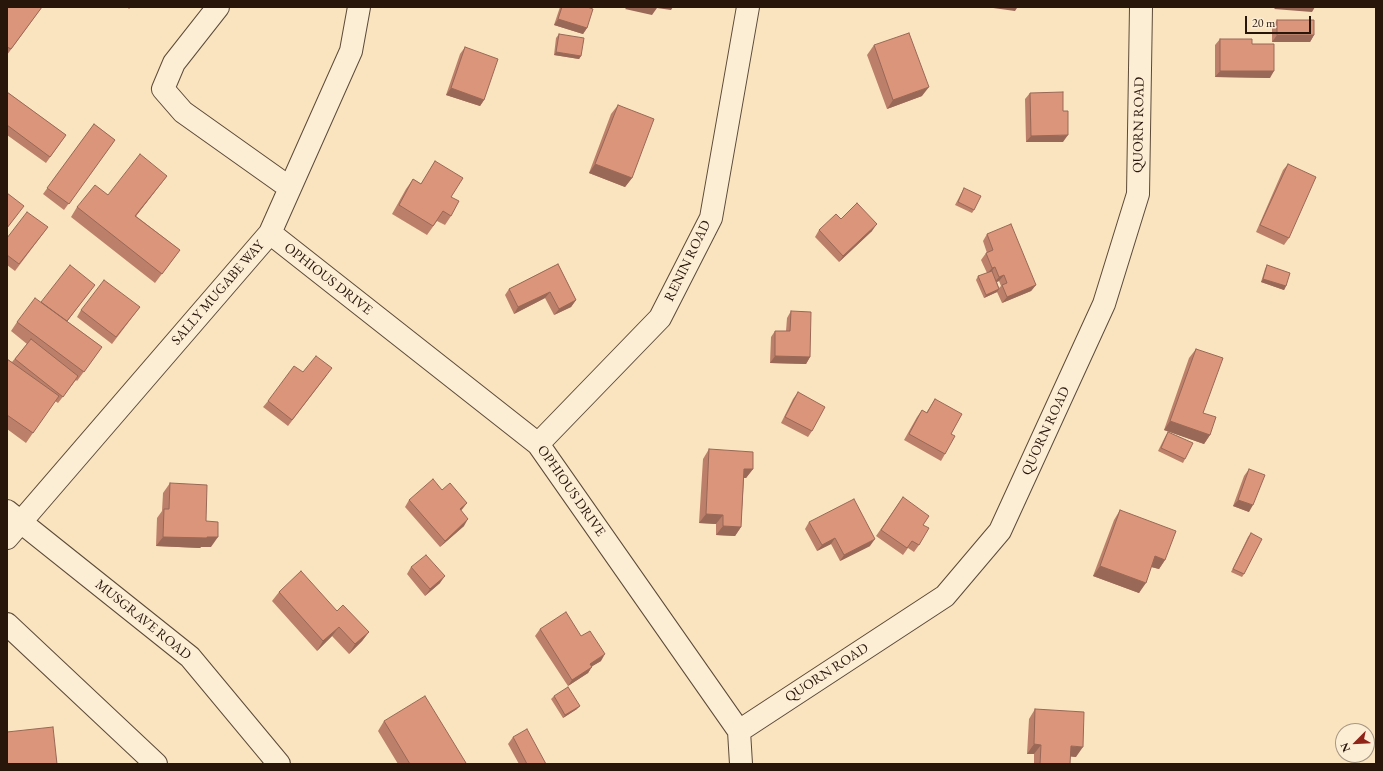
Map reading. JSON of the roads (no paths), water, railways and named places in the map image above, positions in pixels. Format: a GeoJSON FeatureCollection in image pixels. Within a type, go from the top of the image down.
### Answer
{"type":"FeatureCollection","features":[{"type":"Feature","properties":{"kind":"street"},"geometry":{"type":"LineString","coordinates":[[218,7],[174,63],[163,90],[183,112],[290,188]]}},
{"type":"Feature","properties":{"kind":"street","name":"SALLY MUGABE WAY"},"geometry":{"type":"LineString","coordinates":[[7,538],[14,516],[270,233],[351,51],[359,7]]}},
{"type":"Feature","properties":{"kind":"street","name":"RENIN ROAD"},"geometry":{"type":"LineString","coordinates":[[538,444],[660,318],[710,218],[748,7]]}},
{"type":"Feature","properties":{"kind":"street","name":"QUORN ROAD"},"geometry":{"type":"LineString","coordinates":[[739,731],[945,596],[1000,531],[1104,304],[1138,194],[1141,7]]}},
{"type":"Feature","properties":{"kind":"street","name":"OPHIOUS DRIVE"},"geometry":{"type":"LineString","coordinates":[[270,233],[538,444],[739,731]]}},
{"type":"Feature","properties":{"kind":"street","name":"MUSGRAVE ROAD"},"geometry":{"type":"LineString","coordinates":[[14,516],[190,657],[279,764]]}},
{"type":"Feature","properties":{"kind":"street"},"geometry":{"type":"LineString","coordinates":[[7,624],[156,764]]}},
{"type":"Feature","properties":{"kind":"street"},"geometry":{"type":"LineString","coordinates":[[739,731],[741,764]]}}]}
